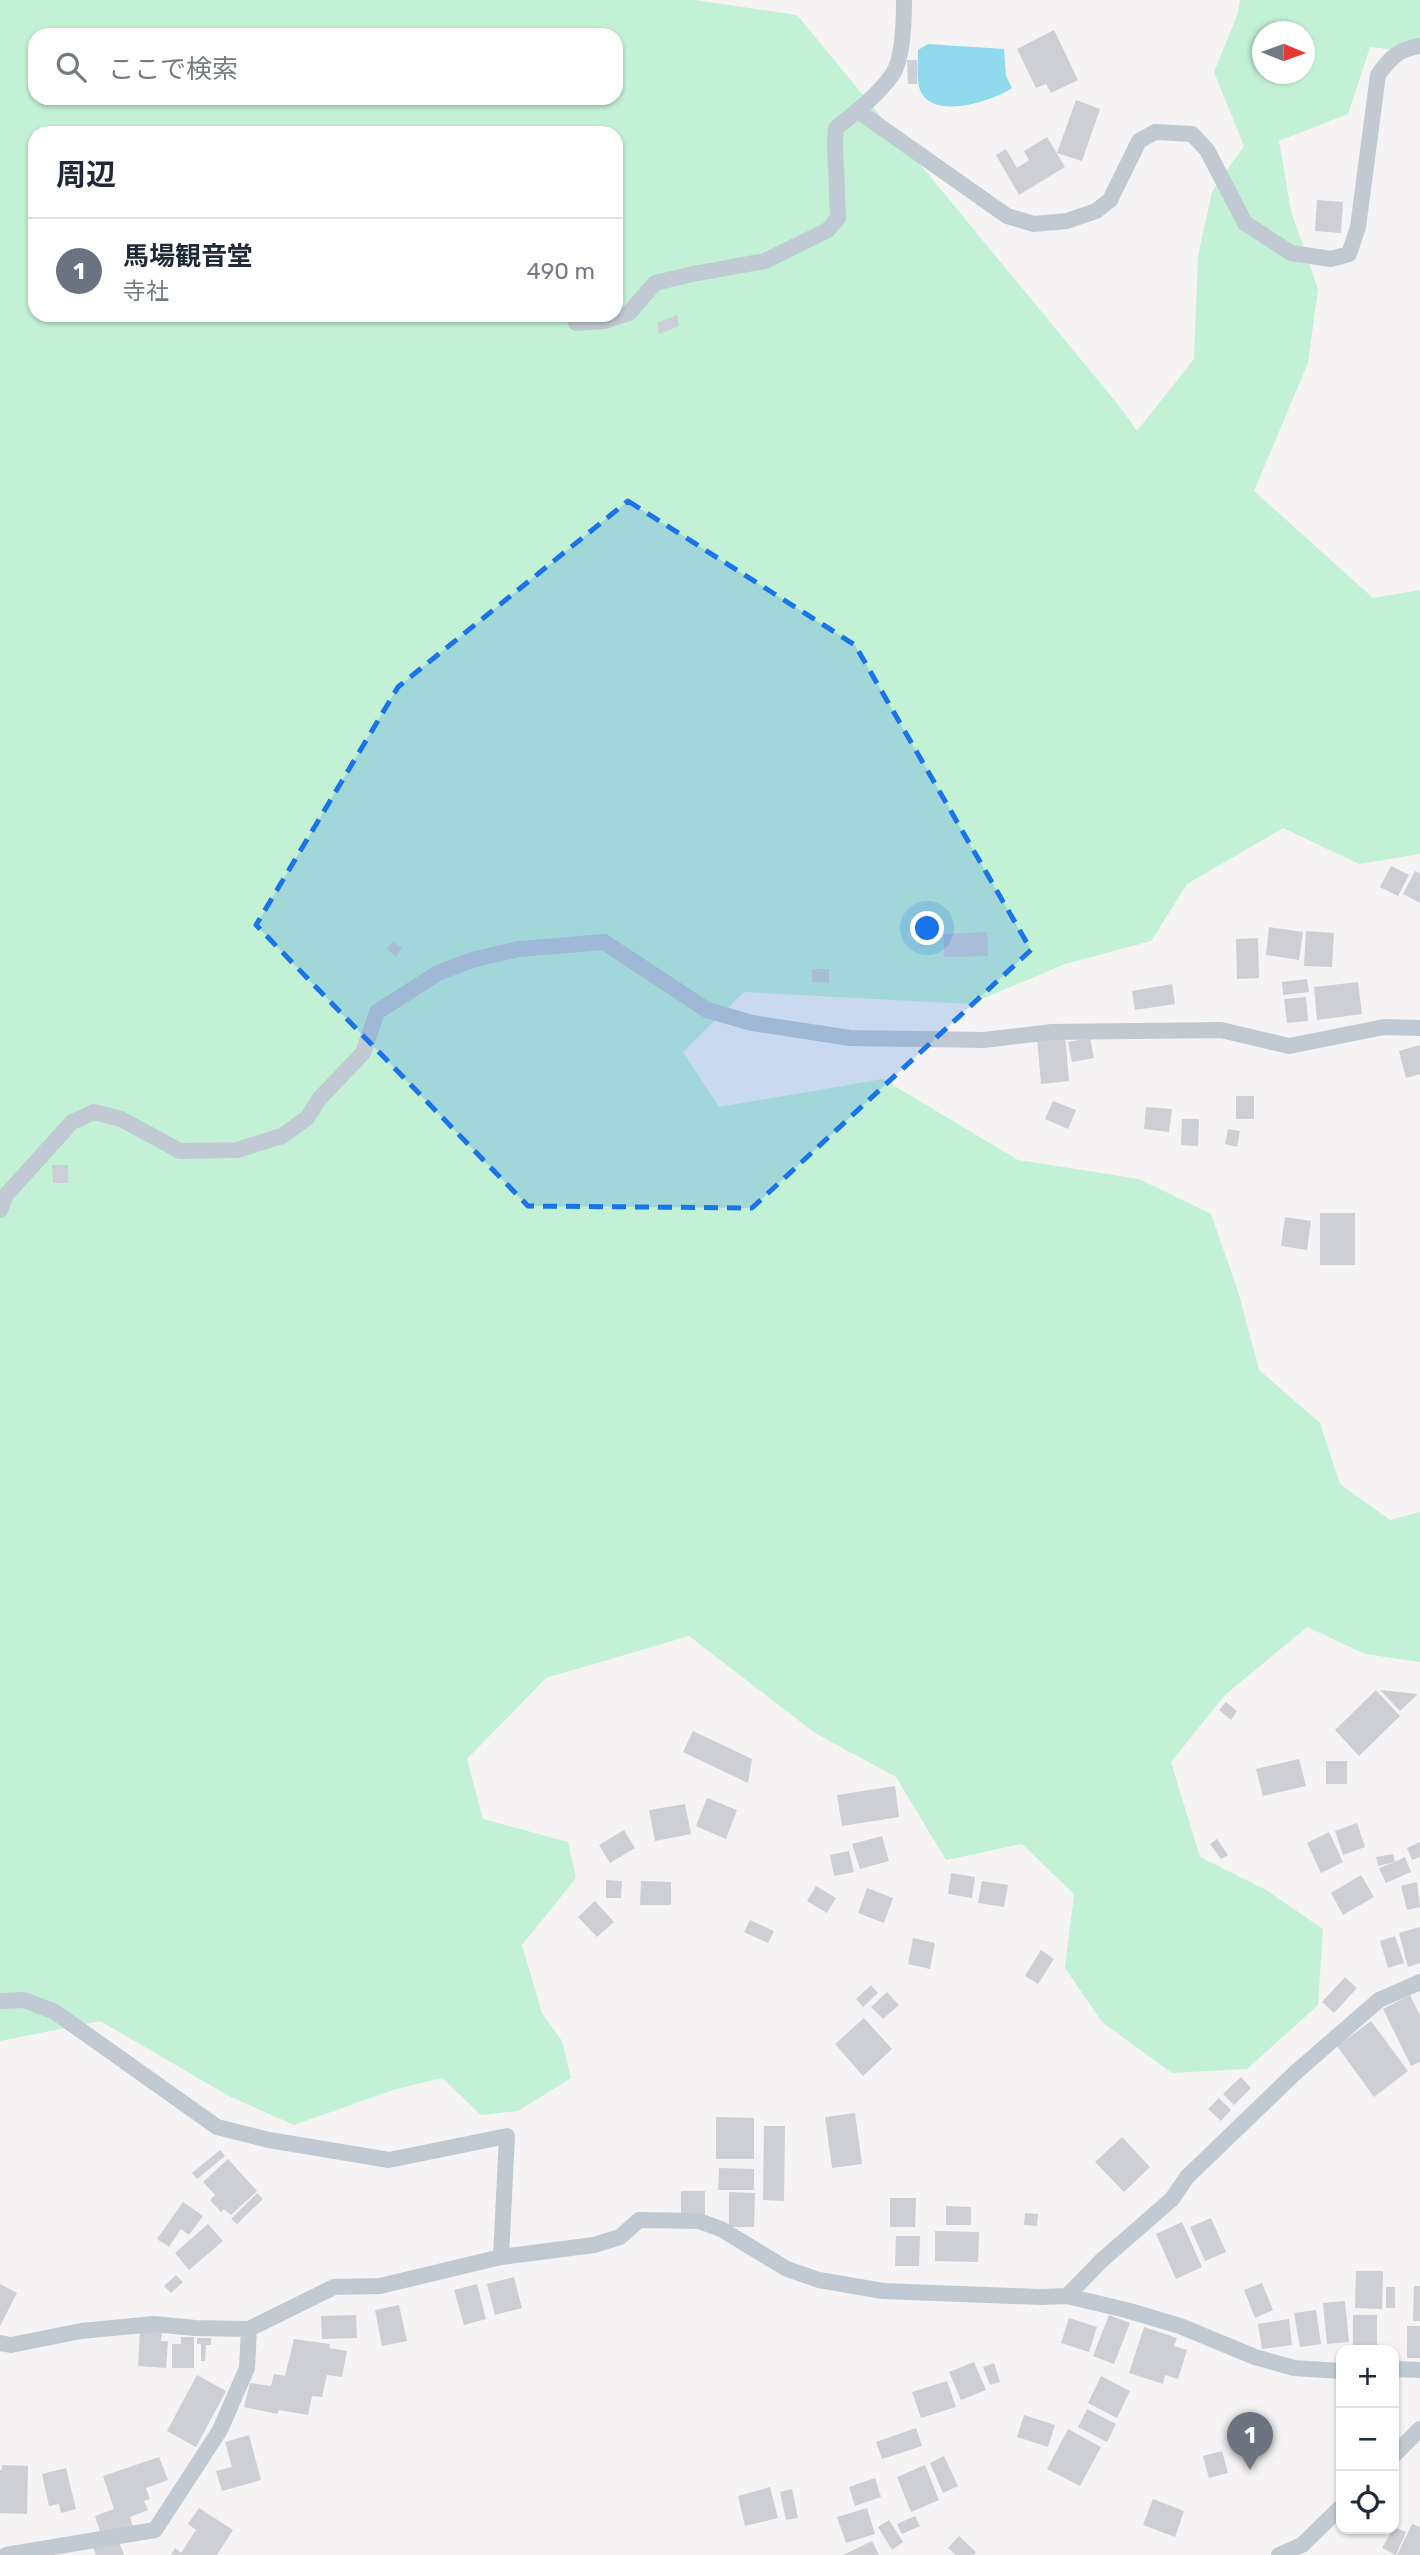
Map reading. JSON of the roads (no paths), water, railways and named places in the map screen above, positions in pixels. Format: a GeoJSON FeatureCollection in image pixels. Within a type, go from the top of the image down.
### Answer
{"type":"FeatureCollection","features":[{"type":"Feature","properties":{"kind":"street"},"geometry":{"type":"LineString","coordinates":[[623,315],[629,313],[655,283],[765,261],[828,230],[838,218],[836,128],[858,111],[894,74],[904,31],[904,0]]}},
{"type":"Feature","properties":{"kind":"street"},"geometry":{"type":"LineString","coordinates":[[858,111],[1007,216],[1034,224],[1067,221],[1096,211],[1110,200],[1139,141],[1155,132],[1192,134],[1207,150],[1245,223],[1291,253],[1331,259],[1349,254],[1358,228],[1377,75],[1390,57],[1405,48],[1420,46]]}},
{"type":"Feature","properties":{"kind":"street"},"geometry":{"type":"LineString","coordinates":[[576,323],[590,322]]}},
{"type":"Feature","properties":{"kind":"street"},"geometry":{"type":"LineString","coordinates":[[0,1210],[6,1195],[72,1122],[94,1112],[121,1119],[180,1151],[237,1150],[282,1136],[307,1118],[320,1098],[363,1053],[377,1012],[438,973],[472,960],[518,949],[604,942],[707,1010],[752,1023],[850,1038],[984,1040],[1052,1032],[1221,1030],[1289,1046],[1384,1027],[1420,1028]]}},
{"type":"Feature","properties":{"kind":"street"},"geometry":{"type":"LineString","coordinates":[[1067,2296],[1101,2260],[1172,2199],[1187,2177],[1334,2038],[1379,2000],[1420,1982]]}},
{"type":"Feature","properties":{"kind":"street"},"geometry":{"type":"LineString","coordinates":[[0,2001],[23,2000],[55,2012],[217,2127],[269,2140],[389,2160],[507,2136],[502,2257]]}},
{"type":"Feature","properties":{"kind":"street"},"geometry":{"type":"LineString","coordinates":[[0,2343],[11,2345],[81,2331],[154,2324],[249,2329],[334,2287],[380,2286],[502,2257],[594,2245],[620,2237],[639,2220],[699,2221],[721,2230],[787,2269],[819,2280],[883,2291],[1067,2296],[1180,2326],[1255,2357],[1294,2368],[1336,2371]]}},
{"type":"Feature","properties":{"kind":"street"},"geometry":{"type":"LineString","coordinates":[[6,2555],[155,2530],[220,2430],[247,2368],[249,2329]]}},
{"type":"Feature","properties":{"kind":"street"},"geometry":{"type":"LineString","coordinates":[[1399,2370],[1420,2370]]}},
{"type":"Feature","properties":{"kind":"street"},"geometry":{"type":"LineString","coordinates":[[1399,2450],[1420,2429]]}},
{"type":"Feature","properties":{"kind":"street"},"geometry":{"type":"LineString","coordinates":[[1279,2555],[1302,2545],[1336,2512]]}},
{"type":"Feature","properties":{"kind":"water"},"geometry":{"type":"Polygon","coordinates":[[[928,44],[1004,49],[1006,76],[1012,88],[978,103],[963,106],[937,105],[927,99],[919,86],[918,50],[928,44]]]}},
{"type":"Feature","properties":{"kind":"place","name":"馬場観音堂"},"geometry":{"type":"Point","coordinates":[1250,2470]}}]}
